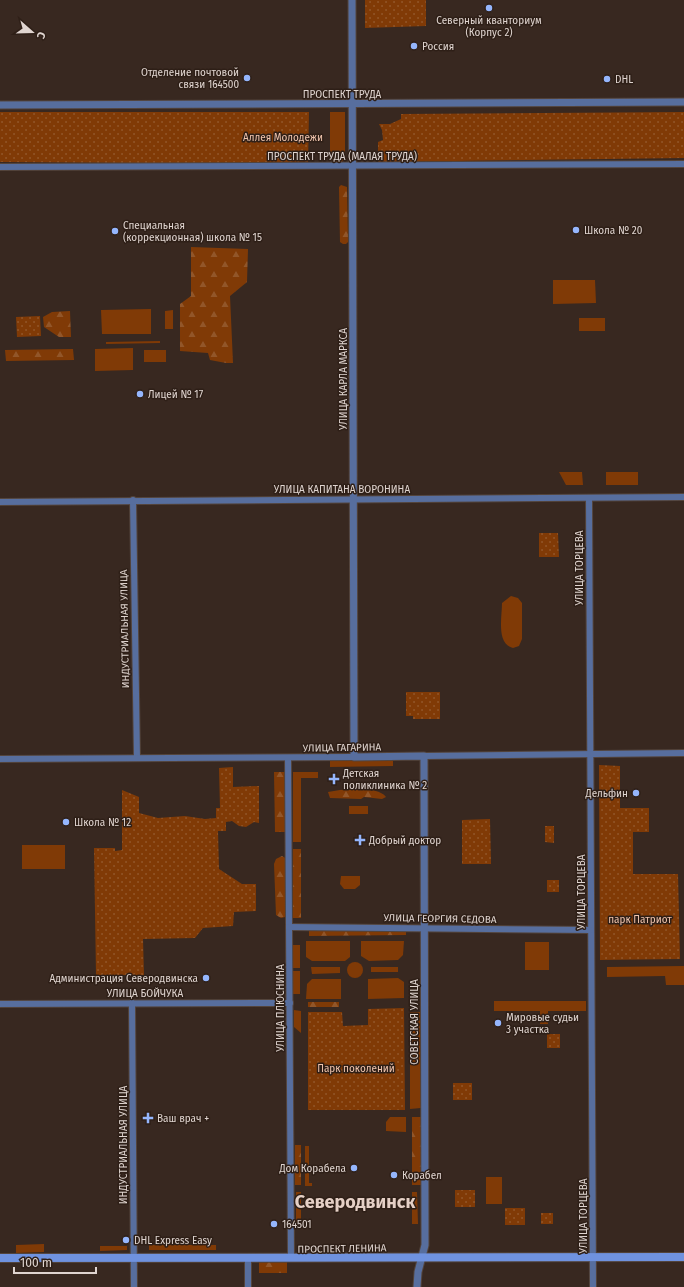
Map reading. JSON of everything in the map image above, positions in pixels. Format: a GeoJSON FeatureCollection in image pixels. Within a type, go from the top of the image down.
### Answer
{"type":"FeatureCollection","features":[{"type":"Feature","properties":{"kind":"main road","name":"ПРОСПЕКТ ЛЕНИНА"},"geometry":{"type":"LineString","coordinates":[[0,1258],[684,1257]]}},
{"type":"Feature","properties":{"kind":"street","name":"УЛИЦА КАРЛА МАРКСА"},"geometry":{"type":"LineString","coordinates":[[352,0],[354,757]]}},
{"type":"Feature","properties":{"kind":"street","name":"ПРОСПЕКТ ТРУДА"},"geometry":{"type":"LineString","coordinates":[[0,105],[684,102]]}},
{"type":"Feature","properties":{"kind":"street","name":"ПРОСПЕКТ ТРУДА (МАЛАЯ ТРУДА)"},"geometry":{"type":"LineString","coordinates":[[0,167],[352,167],[684,164]]}},
{"type":"Feature","properties":{"kind":"street","name":"УЛИЦА КАПИТАНА ВОРОНИНА"},"geometry":{"type":"LineString","coordinates":[[0,502],[684,497]]}},
{"type":"Feature","properties":{"kind":"street","name":"УЛИЦА ТОРЦЕВА"},"geometry":{"type":"LineString","coordinates":[[589,498],[593,1287]]}},
{"type":"Feature","properties":{"kind":"street","name":"ИНДУСТРИАЛЬНАЯ УЛИЦА"},"geometry":{"type":"LineString","coordinates":[[132,500],[136,758]]}},
{"type":"Feature","properties":{"kind":"street","name":"УЛИЦА ГАГАРИНА"},"geometry":{"type":"LineString","coordinates":[[0,759],[288,758],[684,753]]}},
{"type":"Feature","properties":{"kind":"street","name":"СОВЕТСКАЯ УЛИЦА"},"geometry":{"type":"LineString","coordinates":[[417,1287],[418,1272],[425,1245],[424,756]]}},
{"type":"Feature","properties":{"kind":"street","name":"УЛИЦА ПЛЮСНИНА"},"geometry":{"type":"LineString","coordinates":[[288,758],[291,1258]]}},
{"type":"Feature","properties":{"kind":"street","name":"УЛИЦА ГЕОРГИЯ СЕДОВА"},"geometry":{"type":"LineString","coordinates":[[289,927],[591,930]]}},
{"type":"Feature","properties":{"kind":"street","name":"ИНДУСТРИАЛЬНАЯ УЛИЦА"},"geometry":{"type":"LineString","coordinates":[[132,1003],[134,1287]]}},
{"type":"Feature","properties":{"kind":"street","name":"УЛИЦА БОЙЧУКА"},"geometry":{"type":"LineString","coordinates":[[0,1004],[290,1003]]}},
{"type":"Feature","properties":{"kind":"street"},"geometry":{"type":"LineString","coordinates":[[248,1258],[248,1287]]}},
{"type":"Feature","properties":{"kind":"green space"},"geometry":{"type":"Polygon","coordinates":[[[365,0],[426,0],[426,26],[365,28],[365,0]]]}},
{"type":"Feature","properties":{"kind":"green space","name":"Аллея Молодежи"},"geometry":{"type":"Polygon","coordinates":[[[0,112],[309,112],[308,164],[0,162],[0,112]]]}},
{"type":"Feature","properties":{"kind":"green space"},"geometry":{"type":"Polygon","coordinates":[[[330,112],[345,112],[345,157],[341,163],[336,163],[330,158],[330,112]]]}},
{"type":"Feature","properties":{"kind":"green space"},"geometry":{"type":"Polygon","coordinates":[[[684,112],[684,158],[378,162],[378,142],[383,140],[382,130],[379,124],[390,124],[401,119],[401,114],[684,112]]]}},
{"type":"Feature","properties":{"kind":"green space"},"geometry":{"type":"Polygon","coordinates":[[[341,185],[347,187],[348,242],[346,244],[340,242],[339,187],[341,185]]]}},
{"type":"Feature","properties":{"kind":"green space"},"geometry":{"type":"Polygon","coordinates":[[[191,247],[248,249],[247,282],[230,296],[233,363],[210,360],[208,353],[180,351],[180,304],[191,296],[191,247]]]}},
{"type":"Feature","properties":{"kind":"green space"},"geometry":{"type":"Polygon","coordinates":[[[553,280],[595,280],[596,303],[553,304],[553,280]]]}},
{"type":"Feature","properties":{"kind":"green space"},"geometry":{"type":"Polygon","coordinates":[[[151,309],[151,334],[102,334],[101,310],[151,309]]]}},
{"type":"Feature","properties":{"kind":"green space"},"geometry":{"type":"Polygon","coordinates":[[[173,310],[173,329],[165,329],[165,311],[173,310]]]}},
{"type":"Feature","properties":{"kind":"green space"},"geometry":{"type":"Polygon","coordinates":[[[70,311],[71,337],[59,337],[44,327],[43,317],[52,312],[70,311]]]}},
{"type":"Feature","properties":{"kind":"green space"},"geometry":{"type":"Polygon","coordinates":[[[40,316],[41,336],[17,337],[16,317],[40,316]]]}},
{"type":"Feature","properties":{"kind":"green space"},"geometry":{"type":"Polygon","coordinates":[[[579,318],[605,318],[605,331],[579,331],[579,318]]]}},
{"type":"Feature","properties":{"kind":"green space"},"geometry":{"type":"Polygon","coordinates":[[[160,341],[160,343],[106,344],[106,342],[160,341]]]}},
{"type":"Feature","properties":{"kind":"green space"},"geometry":{"type":"Polygon","coordinates":[[[133,348],[133,370],[95,371],[95,349],[133,348]]]}},
{"type":"Feature","properties":{"kind":"green space"},"geometry":{"type":"Polygon","coordinates":[[[73,349],[74,360],[6,361],[5,350],[73,349]]]}},
{"type":"Feature","properties":{"kind":"green space"},"geometry":{"type":"Polygon","coordinates":[[[144,350],[166,350],[166,362],[144,362],[144,350]]]}},
{"type":"Feature","properties":{"kind":"green space"},"geometry":{"type":"Polygon","coordinates":[[[559,472],[582,472],[583,485],[566,485],[559,472]]]}},
{"type":"Feature","properties":{"kind":"green space"},"geometry":{"type":"Polygon","coordinates":[[[606,472],[638,472],[638,485],[606,485],[606,472]]]}},
{"type":"Feature","properties":{"kind":"green space"},"geometry":{"type":"Polygon","coordinates":[[[539,533],[558,533],[559,557],[539,557],[539,533]]]}},
{"type":"Feature","properties":{"kind":"green space"},"geometry":{"type":"Polygon","coordinates":[[[511,596],[518,598],[522,603],[522,639],[519,646],[513,648],[504,641],[501,629],[502,603],[511,596]]]}},
{"type":"Feature","properties":{"kind":"green space"},"geometry":{"type":"Polygon","coordinates":[[[406,692],[440,692],[440,719],[413,719],[413,716],[406,716],[406,692]]]}},
{"type":"Feature","properties":{"kind":"green space"},"geometry":{"type":"Polygon","coordinates":[[[345,759],[348,761],[393,761],[393,766],[330,767],[330,760],[345,759]]]}},
{"type":"Feature","properties":{"kind":"green space","name":"парк Патриот"},"geometry":{"type":"Polygon","coordinates":[[[599,765],[620,766],[620,808],[649,808],[649,832],[633,832],[633,874],[678,874],[680,959],[600,960],[599,765]]]}},
{"type":"Feature","properties":{"kind":"green space"},"geometry":{"type":"Polygon","coordinates":[[[233,767],[233,787],[259,786],[259,823],[254,822],[246,827],[239,826],[232,821],[226,822],[226,831],[218,831],[219,869],[242,884],[256,884],[256,911],[234,912],[233,926],[203,928],[195,938],[143,939],[144,975],[96,975],[94,848],[115,848],[115,851],[122,850],[122,790],[139,797],[139,813],[158,818],[185,816],[205,819],[216,818],[216,808],[220,808],[219,768],[233,767]]]}},
{"type":"Feature","properties":{"kind":"green space"},"geometry":{"type":"Polygon","coordinates":[[[274,772],[286,772],[287,832],[275,832],[274,772]]]}},
{"type":"Feature","properties":{"kind":"green space"},"geometry":{"type":"Polygon","coordinates":[[[293,772],[318,772],[318,778],[301,778],[301,842],[293,842],[293,772]]]}},
{"type":"Feature","properties":{"kind":"green space"},"geometry":{"type":"Polygon","coordinates":[[[340,790],[372,790],[383,794],[386,797],[382,799],[364,797],[361,799],[330,798],[328,792],[340,790]]]}},
{"type":"Feature","properties":{"kind":"green space"},"geometry":{"type":"Polygon","coordinates":[[[349,806],[368,806],[368,814],[349,814],[349,806]]]}},
{"type":"Feature","properties":{"kind":"green space"},"geometry":{"type":"Polygon","coordinates":[[[490,819],[491,864],[462,864],[462,820],[490,819]]]}},
{"type":"Feature","properties":{"kind":"green space"},"geometry":{"type":"Polygon","coordinates":[[[545,826],[554,826],[554,843],[545,842],[545,826]]]}},
{"type":"Feature","properties":{"kind":"green space"},"geometry":{"type":"Polygon","coordinates":[[[22,845],[65,845],[65,869],[22,869],[22,845]]]}},
{"type":"Feature","properties":{"kind":"green space"},"geometry":{"type":"Polygon","coordinates":[[[293,849],[301,849],[301,918],[293,918],[293,849]]]}},
{"type":"Feature","properties":{"kind":"green space"},"geometry":{"type":"Polygon","coordinates":[[[282,856],[287,859],[287,914],[285,917],[281,918],[276,915],[274,864],[276,859],[282,856]]]}},
{"type":"Feature","properties":{"kind":"green space"},"geometry":{"type":"Polygon","coordinates":[[[341,876],[360,876],[360,885],[355,889],[344,889],[340,884],[341,876]]]}},
{"type":"Feature","properties":{"kind":"green space"},"geometry":{"type":"Polygon","coordinates":[[[547,880],[559,880],[559,892],[547,892],[547,880]]]}},
{"type":"Feature","properties":{"kind":"green space"},"geometry":{"type":"Polygon","coordinates":[[[406,930],[406,935],[309,936],[309,931],[406,930]]]}},
{"type":"Feature","properties":{"kind":"green space"},"geometry":{"type":"Polygon","coordinates":[[[306,941],[350,941],[350,957],[345,961],[312,961],[306,957],[306,941]]]}},
{"type":"Feature","properties":{"kind":"green space"},"geometry":{"type":"Polygon","coordinates":[[[361,941],[404,941],[403,955],[398,960],[369,961],[361,956],[361,941]]]}},
{"type":"Feature","properties":{"kind":"green space"},"geometry":{"type":"Polygon","coordinates":[[[525,942],[549,942],[549,970],[525,970],[525,942]]]}},
{"type":"Feature","properties":{"kind":"green space"},"geometry":{"type":"Polygon","coordinates":[[[293,945],[300,945],[300,968],[293,968],[293,945]]]}},
{"type":"Feature","properties":{"kind":"green space"},"geometry":{"type":"Polygon","coordinates":[[[355,962],[361,964],[363,970],[361,976],[355,978],[349,976],[347,970],[349,964],[355,962]]]}},
{"type":"Feature","properties":{"kind":"green space"},"geometry":{"type":"Polygon","coordinates":[[[684,966],[684,985],[666,985],[665,976],[607,977],[607,967],[684,966]]]}},
{"type":"Feature","properties":{"kind":"green space"},"geometry":{"type":"Polygon","coordinates":[[[311,967],[340,967],[340,973],[312,974],[311,967]]]}},
{"type":"Feature","properties":{"kind":"green space"},"geometry":{"type":"Polygon","coordinates":[[[371,967],[398,967],[398,972],[371,972],[371,967]]]}},
{"type":"Feature","properties":{"kind":"green space"},"geometry":{"type":"Polygon","coordinates":[[[293,971],[300,971],[300,994],[293,994],[293,971]]]}},
{"type":"Feature","properties":{"kind":"green space"},"geometry":{"type":"Polygon","coordinates":[[[398,978],[404,982],[404,998],[368,999],[368,979],[398,978]]]}},
{"type":"Feature","properties":{"kind":"green space"},"geometry":{"type":"Polygon","coordinates":[[[312,979],[341,979],[341,999],[306,999],[307,984],[312,979]]]}},
{"type":"Feature","properties":{"kind":"green space"},"geometry":{"type":"Polygon","coordinates":[[[494,1001],[586,1001],[586,1011],[548,1011],[548,1024],[540,1024],[540,1011],[494,1011],[494,1001]]]}},
{"type":"Feature","properties":{"kind":"green space"},"geometry":{"type":"Polygon","coordinates":[[[308,1002],[339,1002],[339,1007],[308,1007],[308,1002]]]}},
{"type":"Feature","properties":{"kind":"green space","name":"Парк поколений"},"geometry":{"type":"Polygon","coordinates":[[[404,1008],[405,1110],[308,1110],[308,1012],[342,1012],[343,1026],[368,1025],[368,1009],[404,1008]]]}},
{"type":"Feature","properties":{"kind":"green space"},"geometry":{"type":"Polygon","coordinates":[[[294,1010],[301,1011],[301,1033],[294,1027],[294,1010]]]}},
{"type":"Feature","properties":{"kind":"green space"},"geometry":{"type":"Polygon","coordinates":[[[410,1012],[420,1012],[421,1108],[410,1109],[410,1012]]]}},
{"type":"Feature","properties":{"kind":"green space"},"geometry":{"type":"Polygon","coordinates":[[[547,1034],[560,1034],[560,1048],[547,1048],[547,1034]]]}},
{"type":"Feature","properties":{"kind":"green space"},"geometry":{"type":"Polygon","coordinates":[[[453,1083],[472,1083],[472,1100],[453,1100],[453,1083]]]}},
{"type":"Feature","properties":{"kind":"green space"},"geometry":{"type":"Polygon","coordinates":[[[390,1117],[406,1117],[406,1132],[386,1131],[386,1122],[390,1117]]]}},
{"type":"Feature","properties":{"kind":"green space"},"geometry":{"type":"Polygon","coordinates":[[[412,1117],[422,1117],[422,1185],[412,1185],[412,1117]]]}},
{"type":"Feature","properties":{"kind":"green space"},"geometry":{"type":"Polygon","coordinates":[[[295,1145],[301,1145],[301,1185],[295,1185],[295,1145]]]}},
{"type":"Feature","properties":{"kind":"green space"},"geometry":{"type":"Polygon","coordinates":[[[305,1146],[309,1146],[309,1183],[312,1183],[312,1186],[305,1186],[305,1146]]]}},
{"type":"Feature","properties":{"kind":"green space"},"geometry":{"type":"Polygon","coordinates":[[[486,1177],[502,1177],[502,1204],[486,1204],[486,1177]]]}},
{"type":"Feature","properties":{"kind":"green space"},"geometry":{"type":"Polygon","coordinates":[[[455,1190],[475,1190],[475,1207],[455,1207],[455,1190]]]}},
{"type":"Feature","properties":{"kind":"green space"},"geometry":{"type":"Polygon","coordinates":[[[296,1192],[301,1192],[301,1225],[296,1225],[296,1192]]]}},
{"type":"Feature","properties":{"kind":"green space"},"geometry":{"type":"Polygon","coordinates":[[[412,1192],[417,1192],[418,1224],[412,1224],[412,1192]]]}},
{"type":"Feature","properties":{"kind":"green space"},"geometry":{"type":"Polygon","coordinates":[[[505,1208],[525,1208],[525,1225],[505,1225],[505,1208]]]}},
{"type":"Feature","properties":{"kind":"green space"},"geometry":{"type":"Polygon","coordinates":[[[541,1213],[553,1213],[553,1224],[541,1224],[541,1213]]]}},
{"type":"Feature","properties":{"kind":"green space"},"geometry":{"type":"Polygon","coordinates":[[[44,1244],[44,1252],[16,1253],[16,1245],[44,1244]]]}},
{"type":"Feature","properties":{"kind":"green space"},"geometry":{"type":"Polygon","coordinates":[[[149,1245],[216,1245],[216,1250],[149,1250],[149,1245]]]}},
{"type":"Feature","properties":{"kind":"green space"},"geometry":{"type":"Polygon","coordinates":[[[100,1246],[127,1246],[127,1250],[100,1251],[100,1246]]]}},
{"type":"Feature","properties":{"kind":"green space"},"geometry":{"type":"Polygon","coordinates":[[[259,1261],[287,1261],[287,1273],[259,1273],[259,1261]]]}},
{"type":"Feature","properties":{"kind":"place","name":"Северный кванториум (Корпус 2)"},"geometry":{"type":"Point","coordinates":[489,8]}},
{"type":"Feature","properties":{"kind":"place","name":"Россия"},"geometry":{"type":"Point","coordinates":[414,46]}},
{"type":"Feature","properties":{"kind":"place","name":"Отделение почтовой связи 164500"},"geometry":{"type":"Point","coordinates":[247,78]}},
{"type":"Feature","properties":{"kind":"place","name":"DHL"},"geometry":{"type":"Point","coordinates":[607,79]}},
{"type":"Feature","properties":{"kind":"place","name":"Школа № 20"},"geometry":{"type":"Point","coordinates":[576,230]}},
{"type":"Feature","properties":{"kind":"place","name":"Специальная (коррекционная) школа № 15"},"geometry":{"type":"Point","coordinates":[115,231]}},
{"type":"Feature","properties":{"kind":"place","name":"Лицей № 17"},"geometry":{"type":"Point","coordinates":[140,394]}},
{"type":"Feature","properties":{"kind":"place","name":"Детская поликлиника № 2"},"geometry":{"type":"Point","coordinates":[334,779]}},
{"type":"Feature","properties":{"kind":"place","name":"Дельфин"},"geometry":{"type":"Point","coordinates":[636,793]}},
{"type":"Feature","properties":{"kind":"place","name":"Школа № 12"},"geometry":{"type":"Point","coordinates":[66,822]}},
{"type":"Feature","properties":{"kind":"place","name":"Добрый доктор"},"geometry":{"type":"Point","coordinates":[360,840]}},
{"type":"Feature","properties":{"kind":"place","name":"Администрация Северодвинска"},"geometry":{"type":"Point","coordinates":[206,978]}},
{"type":"Feature","properties":{"kind":"place","name":"Мировые судьи 3 участка"},"geometry":{"type":"Point","coordinates":[498,1023]}},
{"type":"Feature","properties":{"kind":"place","name":"Ваш врач +"},"geometry":{"type":"Point","coordinates":[148,1118]}},
{"type":"Feature","properties":{"kind":"place","name":"Дом Корабела"},"geometry":{"type":"Point","coordinates":[354,1168]}},
{"type":"Feature","properties":{"kind":"place","name":"Корабел"},"geometry":{"type":"Point","coordinates":[394,1175]}},
{"type":"Feature","properties":{"kind":"place","name":"164501"},"geometry":{"type":"Point","coordinates":[274,1224]}},
{"type":"Feature","properties":{"kind":"place","name":"DHL Express Easy"},"geometry":{"type":"Point","coordinates":[126,1240]}},
{"type":"Feature","properties":{"kind":"district","name":"Северодвинск"},"geometry":{"type":"Point","coordinates":[355,1202]}}]}
